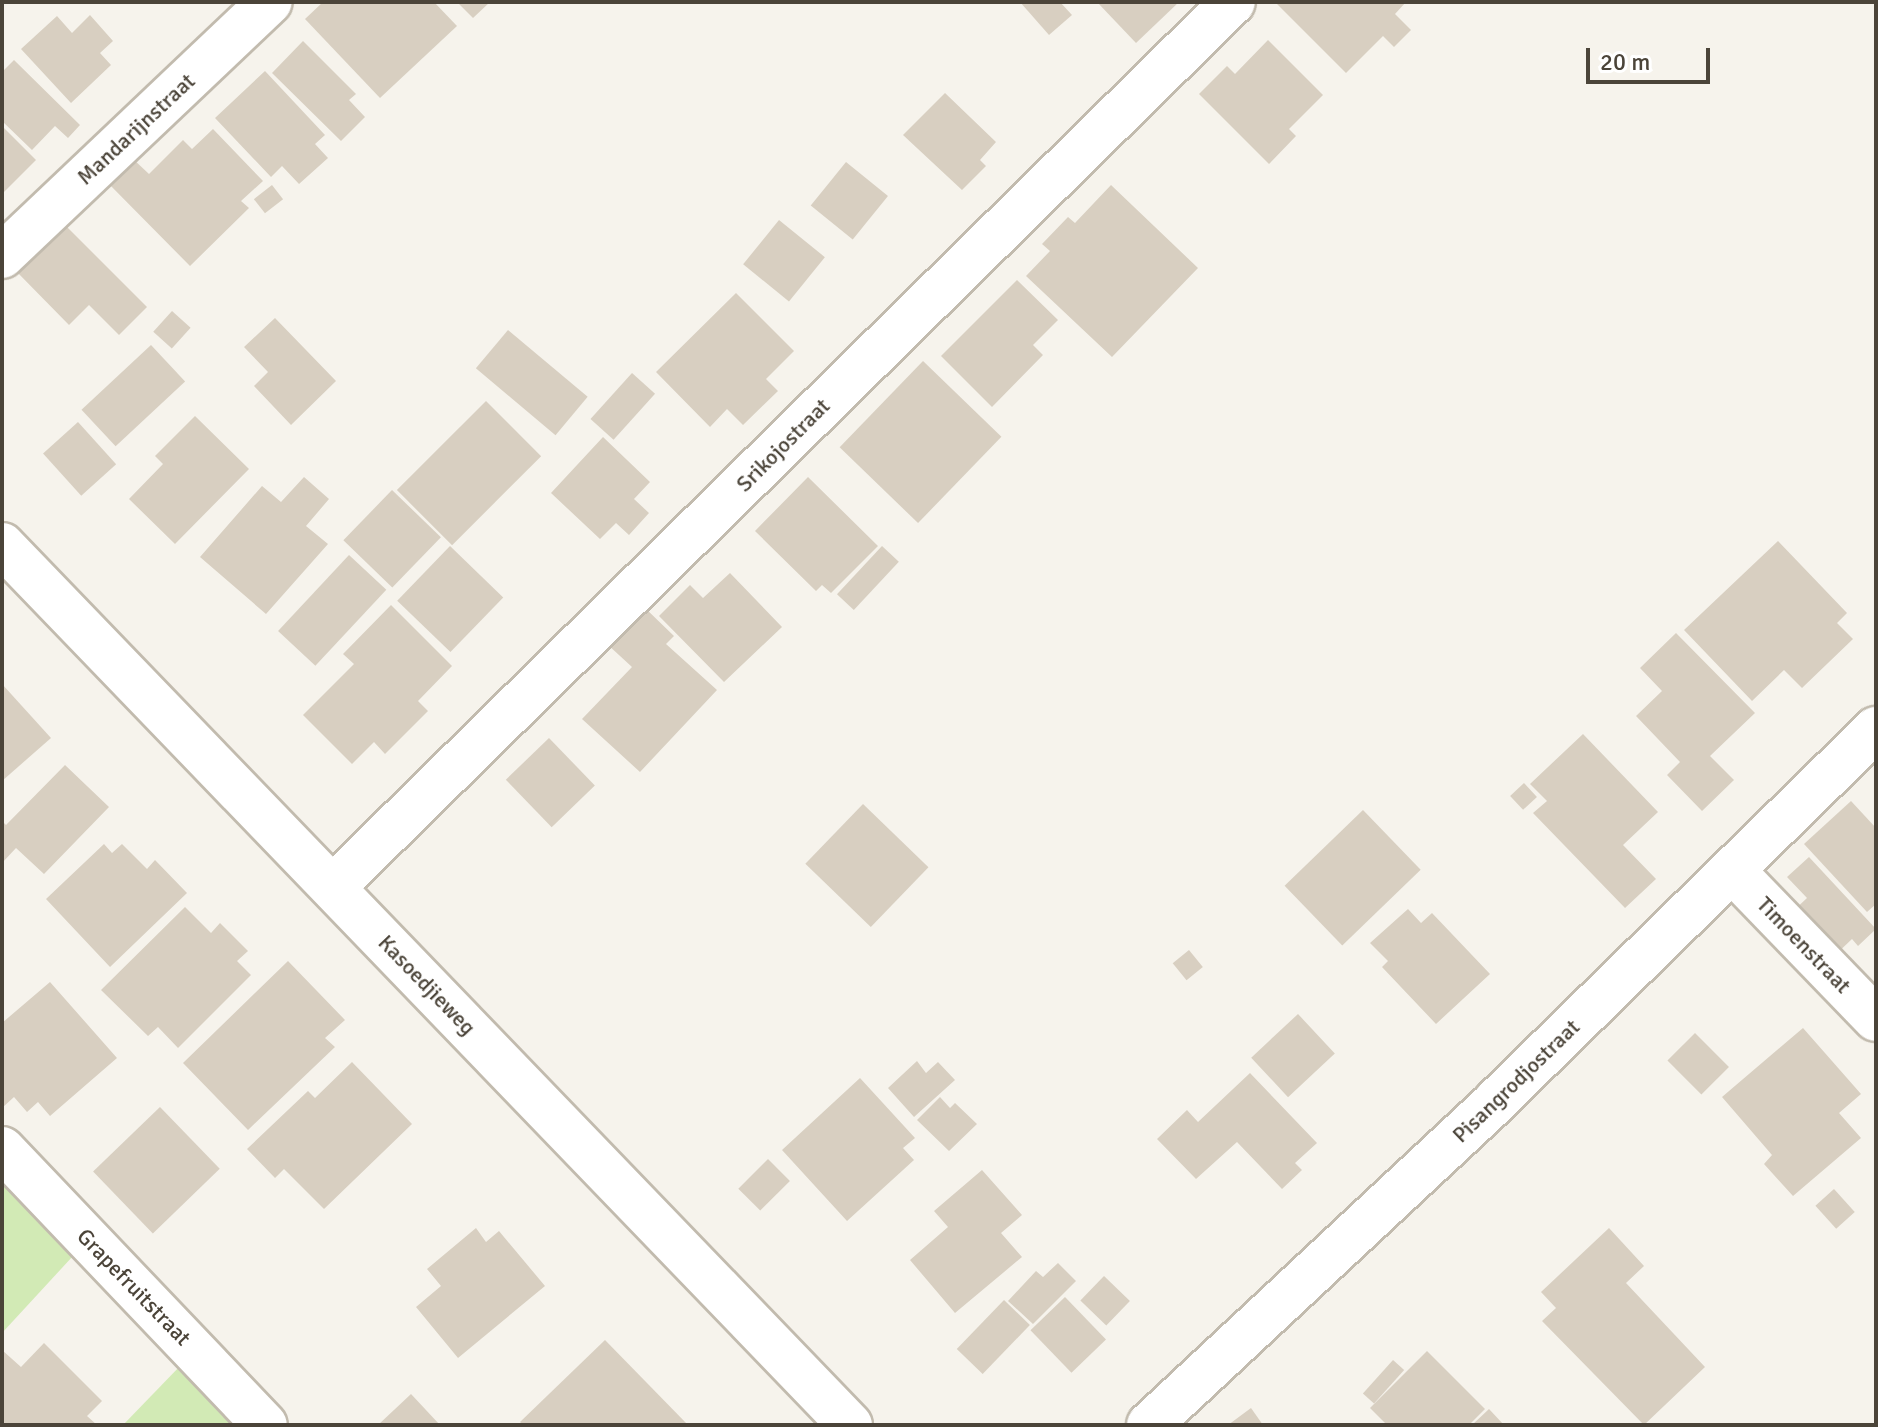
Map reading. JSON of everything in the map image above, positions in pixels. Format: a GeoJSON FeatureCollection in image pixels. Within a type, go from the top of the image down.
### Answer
{"type":"FeatureCollection","features":[{"type":"Feature","properties":{"kind":"street","name":"Mandarijnstraat"},"geometry":{"type":"LineString","coordinates":[[2,256],[270,2]]}},
{"type":"Feature","properties":{"kind":"street","name":"Srikojostraat"},"geometry":{"type":"LineString","coordinates":[[333,887],[1233,2]]}},
{"type":"Feature","properties":{"kind":"street","name":"Kasoedjieweg"},"geometry":{"type":"LineString","coordinates":[[2,545],[850,1425]]}},
{"type":"Feature","properties":{"kind":"street","name":"Pisangrodjostraat"},"geometry":{"type":"LineString","coordinates":[[1149,1425],[1496,1101],[1876,729]]}},
{"type":"Feature","properties":{"kind":"street","name":"Timoenstraat"},"geometry":{"type":"LineString","coordinates":[[1732,870],[1876,1019]]}},
{"type":"Feature","properties":{"kind":"street","name":"Grapefruitstraat"},"geometry":{"type":"LineString","coordinates":[[2,1149],[265,1425]]}},
{"type":"Feature","properties":{"kind":"green space"},"geometry":{"type":"Polygon","coordinates":[[[2,1179],[73,1256],[2,1333],[2,1179]]]}},
{"type":"Feature","properties":{"kind":"green space"},"geometry":{"type":"Polygon","coordinates":[[[182,1364],[240,1425],[123,1425],[182,1364]]]}},
{"type":"Feature","properties":{"kind":"building"},"geometry":{"type":"Polygon","coordinates":[[[323,2],[434,2],[457,26],[380,98],[305,19],[323,2]]]}},
{"type":"Feature","properties":{"kind":"building"},"geometry":{"type":"Polygon","coordinates":[[[457,2],[490,2],[473,18],[457,2]]]}},
{"type":"Feature","properties":{"kind":"building"},"geometry":{"type":"Polygon","coordinates":[[[1020,2],[1060,2],[1072,15],[1049,35],[1020,2]]]}},
{"type":"Feature","properties":{"kind":"building"},"geometry":{"type":"Polygon","coordinates":[[[1097,2],[1179,2],[1136,43],[1097,2]]]}},
{"type":"Feature","properties":{"kind":"building"},"geometry":{"type":"Polygon","coordinates":[[[1275,2],[1406,2],[1395,14],[1411,30],[1394,47],[1383,36],[1346,73],[1275,2]]]}},
{"type":"Feature","properties":{"kind":"building"},"geometry":{"type":"Polygon","coordinates":[[[90,15],[113,41],[100,53],[111,65],[71,103],[21,49],[57,16],[72,33],[90,15]]]}},
{"type":"Feature","properties":{"kind":"building"},"geometry":{"type":"Polygon","coordinates":[[[1268,40],[1323,95],[1289,129],[1296,136],[1269,164],[1199,94],[1227,66],[1235,74],[1268,40]]]}},
{"type":"Feature","properties":{"kind":"building"},"geometry":{"type":"Polygon","coordinates":[[[303,41],[356,94],[349,100],[365,117],[341,141],[272,73],[303,41]]]}},
{"type":"Feature","properties":{"kind":"building"},"geometry":{"type":"Polygon","coordinates":[[[14,60],[80,125],[68,138],[55,126],[32,150],[2,121],[2,72],[14,60]]]}},
{"type":"Feature","properties":{"kind":"building"},"geometry":{"type":"Polygon","coordinates":[[[265,71],[325,135],[315,144],[328,158],[299,184],[282,166],[271,177],[215,118],[265,71]]]}},
{"type":"Feature","properties":{"kind":"building"},"geometry":{"type":"Polygon","coordinates":[[[945,93],[996,142],[980,160],[986,166],[962,190],[903,135],[945,93]]]}},
{"type":"Feature","properties":{"kind":"building"},"geometry":{"type":"Polygon","coordinates":[[[2,126],[36,160],[4,192],[2,191],[2,126]]]}},
{"type":"Feature","properties":{"kind":"building"},"geometry":{"type":"Polygon","coordinates":[[[213,129],[263,181],[241,201],[249,208],[190,266],[107,182],[132,158],[149,174],[183,140],[192,149],[213,129]]]}},
{"type":"Feature","properties":{"kind":"building"},"geometry":{"type":"Polygon","coordinates":[[[846,162],[888,196],[853,240],[811,206],[846,162]]]}},
{"type":"Feature","properties":{"kind":"building"},"geometry":{"type":"Polygon","coordinates":[[[272,185],[283,199],[265,213],[254,199],[272,185]]]}},
{"type":"Feature","properties":{"kind":"building"},"geometry":{"type":"Polygon","coordinates":[[[1111,185],[1198,268],[1112,357],[1026,276],[1050,251],[1042,244],[1068,217],[1075,223],[1111,185]]]}},
{"type":"Feature","properties":{"kind":"building"},"geometry":{"type":"Polygon","coordinates":[[[779,220],[825,257],[789,301],[743,264],[779,220]]]}},
{"type":"Feature","properties":{"kind":"building"},"geometry":{"type":"Polygon","coordinates":[[[64,224],[147,307],[119,335],[89,305],[69,325],[16,271],[64,224]]]}},
{"type":"Feature","properties":{"kind":"building"},"geometry":{"type":"Polygon","coordinates":[[[1017,280],[1058,320],[1033,345],[1043,355],[992,407],[941,356],[1017,280]]]}},
{"type":"Feature","properties":{"kind":"building"},"geometry":{"type":"Polygon","coordinates":[[[736,293],[794,351],[766,379],[778,391],[743,425],[727,409],[710,427],[656,372],[736,293]]]}},
{"type":"Feature","properties":{"kind":"building"},"geometry":{"type":"Polygon","coordinates":[[[172,311],[191,328],[172,349],[153,332],[172,311]]]}},
{"type":"Feature","properties":{"kind":"building"},"geometry":{"type":"Polygon","coordinates":[[[275,318],[336,381],[291,425],[254,386],[268,372],[244,347],[275,318]]]}},
{"type":"Feature","properties":{"kind":"building"},"geometry":{"type":"Polygon","coordinates":[[[508,330],[588,397],[556,435],[476,368],[508,330]]]}},
{"type":"Feature","properties":{"kind":"building"},"geometry":{"type":"Polygon","coordinates":[[[151,345],[185,382],[116,446],[82,410],[151,345]]]}},
{"type":"Feature","properties":{"kind":"building"},"geometry":{"type":"Polygon","coordinates":[[[923,361],[1001,437],[918,523],[840,447],[923,361]]]}},
{"type":"Feature","properties":{"kind":"building"},"geometry":{"type":"Polygon","coordinates":[[[632,373],[655,394],[614,440],[591,419],[632,373]]]}},
{"type":"Feature","properties":{"kind":"building"},"geometry":{"type":"Polygon","coordinates":[[[486,401],[541,456],[452,545],[397,490],[486,401]]]}},
{"type":"Feature","properties":{"kind":"building"},"geometry":{"type":"Polygon","coordinates":[[[195,416],[249,469],[175,544],[129,499],[163,464],[155,456],[195,416]]]}},
{"type":"Feature","properties":{"kind":"building"},"geometry":{"type":"Polygon","coordinates":[[[78,422],[116,464],[81,496],[43,453],[78,422]]]}},
{"type":"Feature","properties":{"kind":"building"},"geometry":{"type":"Polygon","coordinates":[[[603,437],[650,482],[634,499],[649,513],[629,535],[616,523],[600,539],[551,493],[603,437]]]}},
{"type":"Feature","properties":{"kind":"building"},"geometry":{"type":"Polygon","coordinates":[[[304,477],[329,499],[306,526],[328,544],[266,614],[200,557],[262,486],[281,502],[304,477]]]}},
{"type":"Feature","properties":{"kind":"building"},"geometry":{"type":"Polygon","coordinates":[[[808,477],[878,546],[831,593],[822,585],[816,591],[755,531],[808,477]]]}},
{"type":"Feature","properties":{"kind":"building"},"geometry":{"type":"Polygon","coordinates":[[[392,490],[441,537],[392,588],[343,540],[392,490]]]}},
{"type":"Feature","properties":{"kind":"building"},"geometry":{"type":"Polygon","coordinates":[[[1778,541],[1847,613],[1837,623],[1853,639],[1802,688],[1784,670],[1752,701],[1684,630],[1778,541]]]}},
{"type":"Feature","properties":{"kind":"building"},"geometry":{"type":"Polygon","coordinates":[[[450,546],[503,597],[450,652],[397,601],[450,546]]]}},
{"type":"Feature","properties":{"kind":"building"},"geometry":{"type":"Polygon","coordinates":[[[882,546],[899,562],[854,610],[837,594],[882,546]]]}},
{"type":"Feature","properties":{"kind":"building"},"geometry":{"type":"Polygon","coordinates":[[[349,555],[386,590],[315,666],[278,631],[349,555]]]}},
{"type":"Feature","properties":{"kind":"building"},"geometry":{"type":"Polygon","coordinates":[[[730,573],[782,627],[724,682],[659,616],[690,585],[703,598],[730,573]]]}},
{"type":"Feature","properties":{"kind":"building"},"geometry":{"type":"Polygon","coordinates":[[[391,605],[452,666],[418,701],[428,711],[385,754],[374,742],[352,764],[303,715],[354,664],[343,654],[391,605]]]}},
{"type":"Feature","properties":{"kind":"building"},"geometry":{"type":"Polygon","coordinates":[[[643,606],[674,636],[666,644],[717,690],[640,772],[582,719],[632,667],[607,644],[643,606]]]}},
{"type":"Feature","properties":{"kind":"building"},"geometry":{"type":"Polygon","coordinates":[[[1676,633],[1755,713],[1710,756],[1734,780],[1702,811],[1667,775],[1680,762],[1636,716],[1662,691],[1640,668],[1676,633]]]}},
{"type":"Feature","properties":{"kind":"building"},"geometry":{"type":"Polygon","coordinates":[[[2,684],[51,738],[2,781],[2,684]]]}},
{"type":"Feature","properties":{"kind":"building"},"geometry":{"type":"Polygon","coordinates":[[[1583,734],[1658,812],[1623,845],[1656,879],[1625,908],[1533,813],[1547,801],[1530,784],[1583,734]]]}},
{"type":"Feature","properties":{"kind":"building"},"geometry":{"type":"Polygon","coordinates":[[[549,738],[595,785],[552,827],[506,780],[549,738]]]}},
{"type":"Feature","properties":{"kind":"building"},"geometry":{"type":"Polygon","coordinates":[[[65,765],[109,807],[44,874],[16,848],[2,863],[2,821],[6,825],[65,765]]]}},
{"type":"Feature","properties":{"kind":"building"},"geometry":{"type":"Polygon","coordinates":[[[1524,783],[1537,797],[1523,810],[1510,796],[1524,783]]]}},
{"type":"Feature","properties":{"kind":"building"},"geometry":{"type":"Polygon","coordinates":[[[1851,801],[1876,828],[1876,904],[1867,912],[1804,844],[1851,801]]]}},
{"type":"Feature","properties":{"kind":"building"},"geometry":{"type":"Polygon","coordinates":[[[863,804],[928,867],[871,927],[805,864],[863,804]]]}},
{"type":"Feature","properties":{"kind":"building"},"geometry":{"type":"Polygon","coordinates":[[[1363,810],[1421,870],[1342,945],[1285,886],[1363,810]]]}},
{"type":"Feature","properties":{"kind":"building"},"geometry":{"type":"Polygon","coordinates":[[[104,844],[112,853],[122,844],[147,869],[155,860],[187,893],[110,967],[46,899],[104,844]]]}},
{"type":"Feature","properties":{"kind":"building"},"geometry":{"type":"Polygon","coordinates":[[[1809,857],[1876,929],[1858,946],[1852,939],[1831,959],[1790,914],[1807,898],[1787,877],[1809,857]]]}},
{"type":"Feature","properties":{"kind":"building"},"geometry":{"type":"Polygon","coordinates":[[[185,907],[211,933],[220,923],[248,951],[237,961],[251,975],[178,1048],[158,1027],[148,1036],[101,990],[185,907]]]}},
{"type":"Feature","properties":{"kind":"building"},"geometry":{"type":"Polygon","coordinates":[[[1408,909],[1421,923],[1432,913],[1490,974],[1436,1024],[1382,967],[1388,961],[1370,943],[1408,909]]]}},
{"type":"Feature","properties":{"kind":"building"},"geometry":{"type":"Polygon","coordinates":[[[1189,950],[1203,967],[1187,980],[1173,963],[1189,950]]]}},
{"type":"Feature","properties":{"kind":"building"},"geometry":{"type":"Polygon","coordinates":[[[288,961],[345,1020],[325,1038],[335,1047],[248,1130],[183,1063],[288,961]]]}},
{"type":"Feature","properties":{"kind":"building"},"geometry":{"type":"Polygon","coordinates":[[[50,982],[117,1058],[50,1116],[38,1102],[27,1112],[14,1097],[2,1108],[2,1023],[50,982]]]}},
{"type":"Feature","properties":{"kind":"building"},"geometry":{"type":"Polygon","coordinates":[[[1298,1014],[1335,1053],[1288,1097],[1251,1058],[1298,1014]]]}},
{"type":"Feature","properties":{"kind":"building"},"geometry":{"type":"Polygon","coordinates":[[[1803,1028],[1861,1094],[1839,1113],[1861,1138],[1793,1196],[1764,1164],[1772,1155],[1722,1097],[1803,1028]]]}},
{"type":"Feature","properties":{"kind":"building"},"geometry":{"type":"Polygon","coordinates":[[[1695,1033],[1729,1067],[1701,1095],[1667,1061],[1695,1033]]]}},
{"type":"Feature","properties":{"kind":"building"},"geometry":{"type":"Polygon","coordinates":[[[917,1061],[926,1073],[938,1062],[955,1080],[914,1117],[888,1088],[917,1061]]]}},
{"type":"Feature","properties":{"kind":"building"},"geometry":{"type":"Polygon","coordinates":[[[352,1062],[412,1124],[324,1209],[284,1169],[275,1178],[247,1149],[308,1091],[315,1098],[352,1062]]]}},
{"type":"Feature","properties":{"kind":"building"},"geometry":{"type":"Polygon","coordinates":[[[1250,1073],[1317,1143],[1295,1163],[1302,1170],[1282,1189],[1237,1142],[1196,1179],[1157,1139],[1187,1110],[1198,1122],[1250,1073]]]}},
{"type":"Feature","properties":{"kind":"building"},"geometry":{"type":"Polygon","coordinates":[[[860,1078],[915,1138],[903,1148],[914,1160],[847,1221],[782,1150],[860,1078]]]}},
{"type":"Feature","properties":{"kind":"building"},"geometry":{"type":"Polygon","coordinates":[[[940,1097],[950,1108],[955,1103],[977,1124],[949,1151],[917,1120],[940,1097]]]}},
{"type":"Feature","properties":{"kind":"building"},"geometry":{"type":"Polygon","coordinates":[[[160,1107],[220,1169],[153,1233],[93,1172],[160,1107]]]}},
{"type":"Feature","properties":{"kind":"building"},"geometry":{"type":"Polygon","coordinates":[[[768,1159],[790,1181],[760,1211],[738,1189],[768,1159]]]}},
{"type":"Feature","properties":{"kind":"building"},"geometry":{"type":"Polygon","coordinates":[[[982,1170],[1022,1215],[1001,1233],[1022,1257],[955,1313],[910,1260],[948,1227],[934,1211],[982,1170]]]}},
{"type":"Feature","properties":{"kind":"building"},"geometry":{"type":"Polygon","coordinates":[[[1834,1189],[1855,1212],[1836,1229],[1815,1206],[1834,1189]]]}},
{"type":"Feature","properties":{"kind":"building"},"geometry":{"type":"Polygon","coordinates":[[[476,1228],[486,1242],[499,1231],[545,1286],[458,1358],[416,1307],[441,1286],[427,1269],[476,1228]]]}},
{"type":"Feature","properties":{"kind":"building"},"geometry":{"type":"Polygon","coordinates":[[[1609,1228],[1644,1266],[1626,1283],[1705,1367],[1644,1425],[1542,1321],[1556,1308],[1541,1292],[1609,1228]]]}},
{"type":"Feature","properties":{"kind":"building"},"geometry":{"type":"Polygon","coordinates":[[[1058,1263],[1076,1281],[1033,1324],[1008,1301],[1036,1271],[1043,1277],[1058,1263]]]}},
{"type":"Feature","properties":{"kind":"building"},"geometry":{"type":"Polygon","coordinates":[[[1104,1276],[1130,1301],[1106,1325],[1080,1300],[1104,1276]]]}},
{"type":"Feature","properties":{"kind":"building"},"geometry":{"type":"Polygon","coordinates":[[[1065,1297],[1106,1339],[1071,1373],[1030,1330],[1065,1297]]]}},
{"type":"Feature","properties":{"kind":"building"},"geometry":{"type":"Polygon","coordinates":[[[1004,1300],[1030,1325],[983,1374],[957,1349],[1004,1300]]]}},
{"type":"Feature","properties":{"kind":"building"},"geometry":{"type":"Polygon","coordinates":[[[605,1340],[688,1425],[523,1425],[520,1422],[605,1340]]]}},
{"type":"Feature","properties":{"kind":"building"},"geometry":{"type":"Polygon","coordinates":[[[44,1343],[102,1401],[87,1416],[97,1425],[2,1425],[2,1350],[21,1367],[44,1343]]]}},
{"type":"Feature","properties":{"kind":"building"},"geometry":{"type":"Polygon","coordinates":[[[1427,1351],[1485,1409],[1469,1425],[1387,1425],[1370,1408],[1427,1351]]]}},
{"type":"Feature","properties":{"kind":"building"},"geometry":{"type":"Polygon","coordinates":[[[1393,1360],[1404,1370],[1374,1403],[1363,1393],[1393,1360]]]}},
{"type":"Feature","properties":{"kind":"building"},"geometry":{"type":"Polygon","coordinates":[[[411,1394],[440,1425],[378,1425],[411,1394]]]}},
{"type":"Feature","properties":{"kind":"building"},"geometry":{"type":"Polygon","coordinates":[[[1251,1408],[1263,1425],[1228,1425],[1251,1408]]]}},
{"type":"Feature","properties":{"kind":"building"},"geometry":{"type":"Polygon","coordinates":[[[1489,1409],[1504,1425],[1472,1425],[1489,1409]]]}}]}
